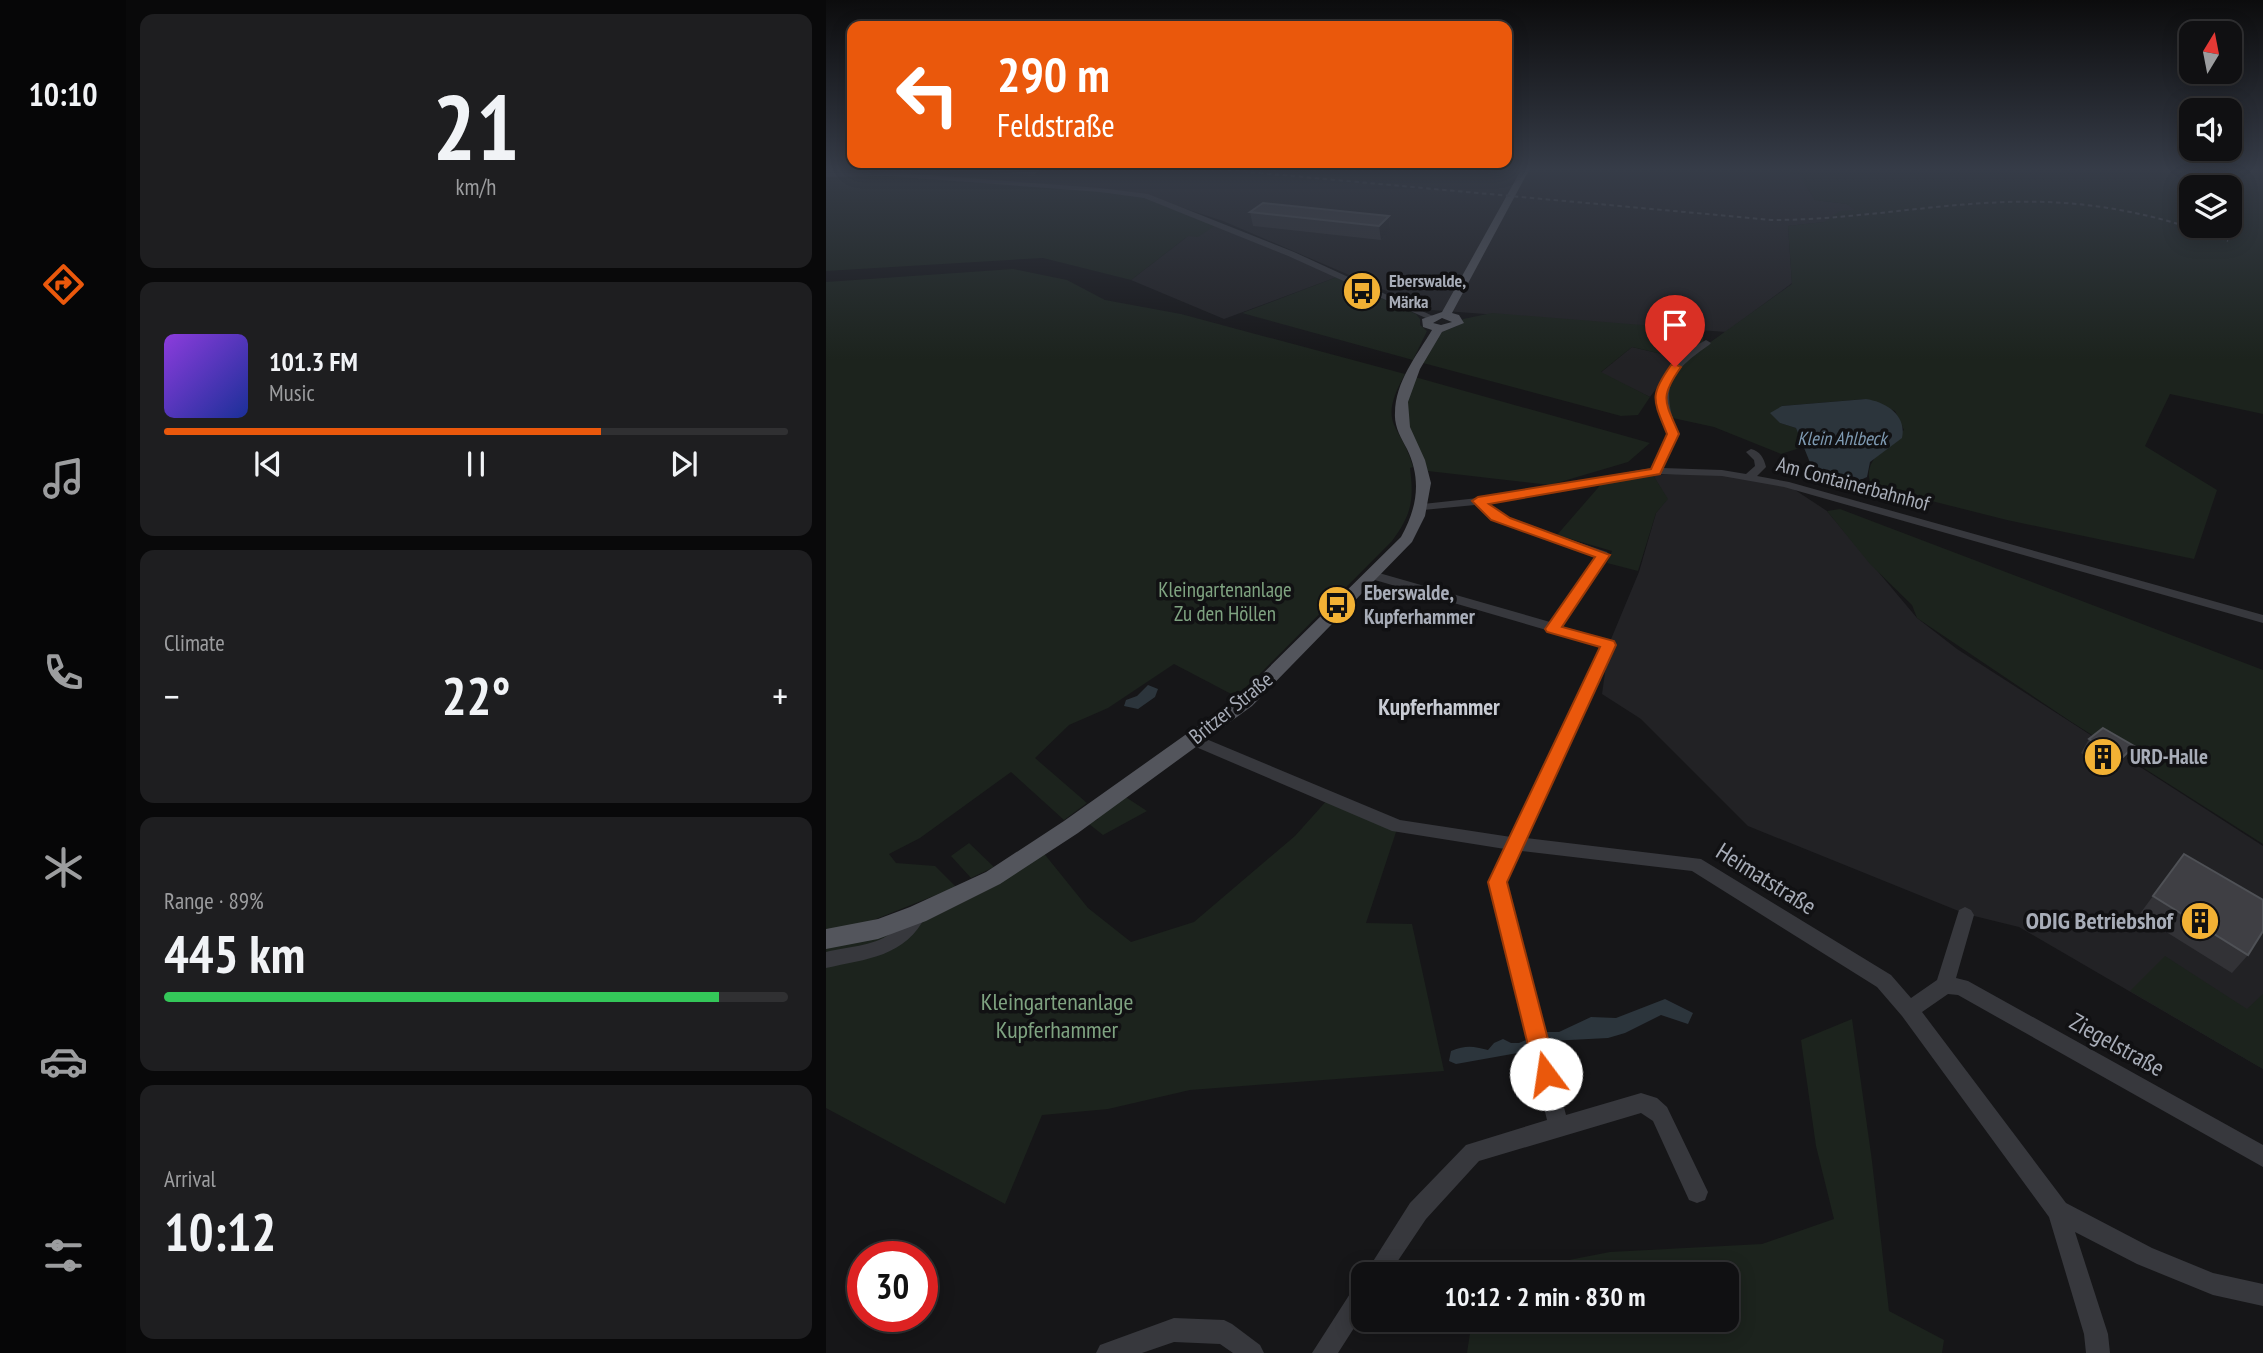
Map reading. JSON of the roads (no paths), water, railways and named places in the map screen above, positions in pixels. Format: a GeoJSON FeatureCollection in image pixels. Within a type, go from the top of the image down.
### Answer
{"type":"FeatureCollection","features":[{"type":"Feature","properties":{"kind":"main road","name":"Britzer Straße"},"geometry":{"type":"LineString","coordinates":[[826,939],[878,929],[918,914],[993,878],[1194,740],[1246,701],[1406,539],[1423,507],[1425,497],[1423,471],[1402,423],[1402,403],[1410,379],[1438,329],[1451,328],[1458,323],[1455,317],[1446,315],[1491,233]]}},
{"type":"Feature","properties":{"kind":"main road"},"geometry":{"type":"LineString","coordinates":[[1438,329],[1427,325],[1426,321],[1431,317],[1446,315]]}},
{"type":"Feature","properties":{"kind":"street"},"geometry":{"type":"LineString","coordinates":[[1237,233],[1431,317]]}},
{"type":"Feature","properties":{"kind":"street"},"geometry":{"type":"LineString","coordinates":[[1656,471],[1673,434],[1661,404],[1661,387],[1681,360],[1706,343]]}},
{"type":"Feature","properties":{"kind":"street"},"geometry":{"type":"LineString","coordinates":[[1749,477],[1761,467],[1759,459],[1751,452]]}},
{"type":"Feature","properties":{"kind":"street","name":"Am Containerbahnhof"},"geometry":{"type":"LineString","coordinates":[[1423,507],[1478,501],[1656,471],[1707,472],[1749,477],[1810,491],[2263,620]]}},
{"type":"Feature","properties":{"kind":"street"},"geometry":{"type":"LineString","coordinates":[[1478,501],[1496,517],[1505,521],[1603,555],[1552,629]]}},
{"type":"Feature","properties":{"kind":"street"},"geometry":{"type":"LineString","coordinates":[[1372,575],[1609,645],[1498,882],[1559,1126]]}},
{"type":"Feature","properties":{"kind":"street","name":"Heimatstraße"},"geometry":{"type":"LineString","coordinates":[[1194,740],[1398,826],[1516,844],[1695,864],[1884,981],[1909,1010],[2058,1211],[2096,1334],[2098,1353]]}},
{"type":"Feature","properties":{"kind":"street"},"geometry":{"type":"LineString","coordinates":[[826,960],[885,946],[898,937],[918,914]]}},
{"type":"Feature","properties":{"kind":"street"},"geometry":{"type":"LineString","coordinates":[[1909,1010],[1945,985],[1965,915]]}},
{"type":"Feature","properties":{"kind":"street","name":"Ziegelstraße"},"geometry":{"type":"LineString","coordinates":[[1945,985],[1961,987],[2263,1157]]}},
{"type":"Feature","properties":{"kind":"street"},"geometry":{"type":"LineString","coordinates":[[1384,1262],[1418,1211],[1473,1152],[1641,1103],[1650,1105],[1660,1114],[1697,1192]]}},
{"type":"Feature","properties":{"kind":"street"},"geometry":{"type":"LineString","coordinates":[[2058,1211],[2145,1256],[2214,1284],[2263,1295]]}},
{"type":"Feature","properties":{"kind":"street"},"geometry":{"type":"LineString","coordinates":[[1324,1353],[1351,1311]]}},
{"type":"Feature","properties":{"kind":"street"},"geometry":{"type":"LineString","coordinates":[[1108,1353],[1174,1330],[1224,1332],[1252,1353]]}},
{"type":"Feature","properties":{"kind":"water","name":"Klein Ahlbeck"},"geometry":{"type":"Polygon","coordinates":[[[1866,399],[1881,403],[1898,416],[1903,430],[1902,438],[1870,462],[1867,477],[1854,482],[1831,484],[1810,477],[1811,465],[1796,428],[1780,423],[1770,413],[1782,406],[1866,399]]]}},
{"type":"Feature","properties":{"kind":"water"},"geometry":{"type":"Polygon","coordinates":[[[1148,685],[1158,689],[1155,697],[1138,709],[1124,706],[1126,700],[1137,696],[1148,685]]]}},
{"type":"Feature","properties":{"kind":"water"},"geometry":{"type":"Polygon","coordinates":[[[1665,999],[1693,1013],[1688,1024],[1661,1015],[1625,1033],[1608,1038],[1550,1041],[1529,1051],[1456,1064],[1449,1061],[1451,1051],[1456,1049],[1470,1047],[1488,1050],[1503,1039],[1519,1043],[1545,1032],[1559,1032],[1591,1017],[1616,1018],[1665,999]]]}},
{"type":"Feature","properties":{"kind":"railway"},"geometry":{"type":"LineString","coordinates":[[2206,233],[2228,241]]}},
{"type":"Feature","properties":{"kind":"place","name":"Eberswalde, Märka"},"geometry":{"type":"Point","coordinates":[1362,291]}},
{"type":"Feature","properties":{"kind":"place","name":"Eberswalde, Kupferhammer"},"geometry":{"type":"Point","coordinates":[1337,605]}},
{"type":"Feature","properties":{"kind":"place","name":"URD-Halle"},"geometry":{"type":"Point","coordinates":[2103,757]}},
{"type":"Feature","properties":{"kind":"place","name":"ODIG Betriebshof"},"geometry":{"type":"Point","coordinates":[2200,921]}},
{"type":"Feature","properties":{"kind":"district","name":"Kupferhammer"},"geometry":{"type":"Point","coordinates":[1439,707]}},
{"type":"Feature","properties":{"kind":"park label","name":"Kleingartenanlage Zu den Höllen"},"geometry":{"type":"Point","coordinates":[1225,602]}},
{"type":"Feature","properties":{"kind":"park label","name":"Kleingartenanlage Kupferhammer"},"geometry":{"type":"Point","coordinates":[1057,1016]}}]}
